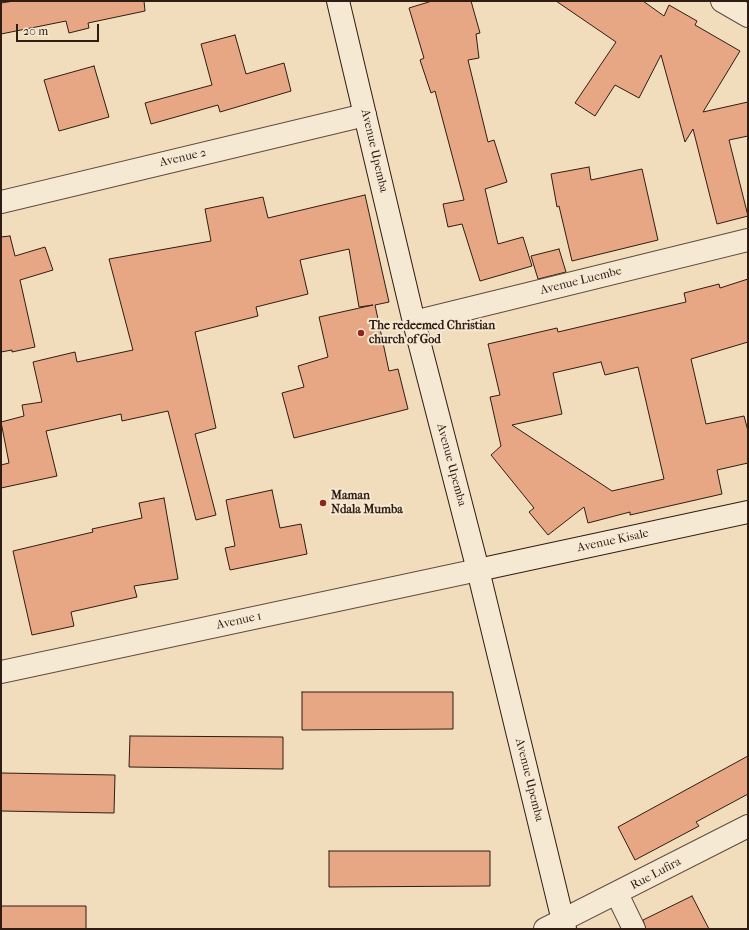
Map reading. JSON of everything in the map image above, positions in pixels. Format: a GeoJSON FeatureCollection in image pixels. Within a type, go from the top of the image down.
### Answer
{"type":"FeatureCollection","features":[{"type":"Feature","properties":{"kind":"street","name":"Avenue Upemba"},"geometry":{"type":"LineString","coordinates":[[338,1],[414,322],[478,570],[558,926]]}},
{"type":"Feature","properties":{"kind":"street"},"geometry":{"type":"LineString","coordinates":[[722,1],[748,16]]}},
{"type":"Feature","properties":{"kind":"street","name":"Avenue 2"},"geometry":{"type":"LineString","coordinates":[[1,202],[365,115]]}},
{"type":"Feature","properties":{"kind":"street","name":"Avenue Luembe"},"geometry":{"type":"LineString","coordinates":[[414,322],[748,240]]}},
{"type":"Feature","properties":{"kind":"street","name":"Avenue Kisale"},"geometry":{"type":"LineString","coordinates":[[478,570],[748,512]]}},
{"type":"Feature","properties":{"kind":"street","name":"Avenue 1"},"geometry":{"type":"LineString","coordinates":[[1,672],[478,570]]}},
{"type":"Feature","properties":{"kind":"street","name":"Rue Lufira"},"geometry":{"type":"LineString","coordinates":[[558,926],[748,826]]}},
{"type":"Feature","properties":{"kind":"street"},"geometry":{"type":"LineString","coordinates":[[617,894],[634,929]]}},
{"type":"Feature","properties":{"kind":"building"},"geometry":{"type":"Polygon","coordinates":[[[14,1],[144,1],[145,11],[88,23],[89,28],[69,33],[66,21],[1,34],[1,3],[14,1]]]}},
{"type":"Feature","properties":{"kind":"building"},"geometry":{"type":"Polygon","coordinates":[[[432,1],[471,1],[480,33],[476,34],[479,58],[468,60],[488,142],[494,140],[507,182],[485,189],[498,244],[523,237],[532,266],[480,281],[462,224],[448,227],[443,204],[464,200],[435,91],[431,93],[420,60],[424,58],[409,8],[432,1]]]}},
{"type":"Feature","properties":{"kind":"building"},"geometry":{"type":"Polygon","coordinates":[[[556,1],[643,1],[664,16],[669,5],[697,21],[695,25],[740,51],[703,112],[748,102],[748,136],[729,140],[748,216],[717,224],[693,129],[685,142],[661,55],[639,98],[615,85],[595,116],[575,103],[616,42],[556,1]]]}},
{"type":"Feature","properties":{"kind":"building"},"geometry":{"type":"Polygon","coordinates":[[[235,35],[246,74],[284,63],[291,91],[220,112],[218,105],[151,124],[145,103],[212,85],[201,44],[235,35]]]}},
{"type":"Feature","properties":{"kind":"building"},"geometry":{"type":"Polygon","coordinates":[[[94,66],[109,117],[59,131],[44,80],[94,66]]]}},
{"type":"Feature","properties":{"kind":"building"},"geometry":{"type":"Polygon","coordinates":[[[589,167],[591,180],[642,169],[658,240],[572,261],[559,206],[557,207],[551,174],[589,167]]]}},
{"type":"Feature","properties":{"kind":"building"},"geometry":{"type":"Polygon","coordinates":[[[365,195],[389,302],[375,305],[389,371],[398,369],[408,409],[294,438],[282,393],[304,387],[298,366],[328,357],[319,317],[373,305],[359,307],[349,249],[300,260],[308,294],[256,307],[258,316],[195,332],[216,428],[195,434],[216,515],[196,520],[168,411],[122,421],[121,414],[46,431],[57,476],[1,488],[1,465],[9,463],[1,422],[24,416],[22,405],[42,402],[33,362],[75,352],[77,362],[133,350],[109,259],[211,241],[205,209],[263,197],[268,218],[365,195]]]}},
{"type":"Feature","properties":{"kind":"building"},"geometry":{"type":"Polygon","coordinates":[[[10,236],[15,256],[45,247],[53,270],[20,280],[35,347],[12,352],[12,350],[1,352],[1,237],[10,236]]]}},
{"type":"Feature","properties":{"kind":"building"},"geometry":{"type":"Polygon","coordinates":[[[559,249],[566,272],[538,279],[531,256],[559,249]]]}},
{"type":"Feature","properties":{"kind":"building"},"geometry":{"type":"Polygon","coordinates":[[[748,279],[748,342],[691,359],[706,424],[744,416],[748,431],[748,463],[717,470],[722,494],[630,515],[630,512],[588,523],[584,507],[548,535],[529,512],[534,508],[491,455],[501,446],[490,397],[500,395],[488,344],[557,328],[558,332],[686,302],[684,293],[719,284],[720,288],[748,279]],[[601,362],[553,373],[562,414],[512,425],[612,491],[664,479],[638,367],[605,375],[601,362]]]}},
{"type":"Feature","properties":{"kind":"building"},"geometry":{"type":"Polygon","coordinates":[[[272,490],[280,528],[301,524],[307,554],[230,570],[225,548],[235,546],[226,500],[272,490]]]}},
{"type":"Feature","properties":{"kind":"building"},"geometry":{"type":"Polygon","coordinates":[[[164,498],[178,579],[134,586],[137,597],[71,612],[74,626],[32,635],[13,551],[93,532],[92,529],[142,518],[139,503],[164,498]]]}},
{"type":"Feature","properties":{"kind":"building"},"geometry":{"type":"Polygon","coordinates":[[[302,692],[453,692],[453,729],[302,730],[302,692]]]}},
{"type":"Feature","properties":{"kind":"building"},"geometry":{"type":"Polygon","coordinates":[[[130,736],[283,737],[283,769],[129,767],[130,736]]]}},
{"type":"Feature","properties":{"kind":"building"},"geometry":{"type":"Polygon","coordinates":[[[748,756],[748,794],[696,822],[699,826],[635,860],[618,827],[748,756]]]}},
{"type":"Feature","properties":{"kind":"building"},"geometry":{"type":"Polygon","coordinates":[[[1,773],[115,775],[114,813],[1,811],[1,773]]]}},
{"type":"Feature","properties":{"kind":"building"},"geometry":{"type":"Polygon","coordinates":[[[329,851],[490,851],[490,886],[329,887],[329,851]]]}},
{"type":"Feature","properties":{"kind":"building"},"geometry":{"type":"Polygon","coordinates":[[[692,896],[709,929],[646,929],[643,920],[692,896]]]}},
{"type":"Feature","properties":{"kind":"building"},"geometry":{"type":"Polygon","coordinates":[[[1,906],[86,906],[86,929],[1,929],[1,906]]]}},
{"type":"Feature","properties":{"kind":"place","name":"The redeemed Christian church of God"},"geometry":{"type":"Point","coordinates":[361,333]}},
{"type":"Feature","properties":{"kind":"place","name":"Maman Ndala Mumba"},"geometry":{"type":"Point","coordinates":[323,503]}}]}
